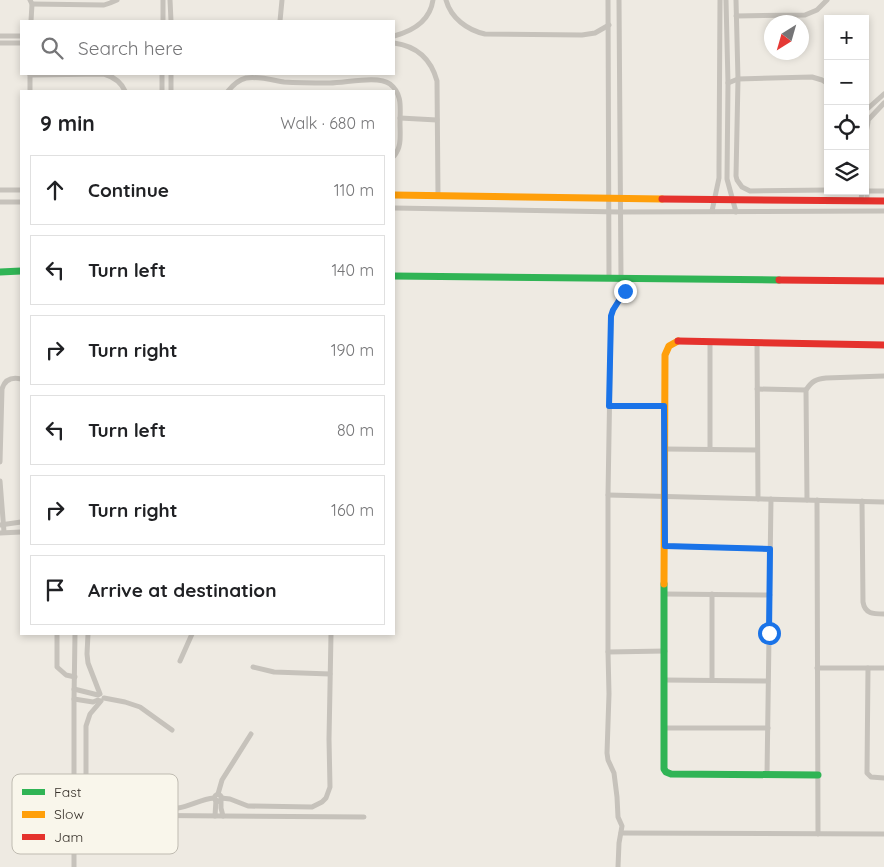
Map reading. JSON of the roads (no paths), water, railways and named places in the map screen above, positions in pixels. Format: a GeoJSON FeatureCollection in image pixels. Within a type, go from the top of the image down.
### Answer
{"type":"FeatureCollection","features":[{"type":"Feature","properties":{"kind":"street"},"geometry":{"type":"LineString","coordinates":[[31,20],[31,2],[104,5],[117,0]]}},
{"type":"Feature","properties":{"kind":"street"},"geometry":{"type":"LineString","coordinates":[[163,0],[163,20]]}},
{"type":"Feature","properties":{"kind":"street"},"geometry":{"type":"LineString","coordinates":[[170,0],[171,20]]}},
{"type":"Feature","properties":{"kind":"street"},"geometry":{"type":"LineString","coordinates":[[282,0],[282,20]]}},
{"type":"Feature","properties":{"kind":"street"},"geometry":{"type":"LineString","coordinates":[[395,36],[410,31],[424,21],[434,0]]}},
{"type":"Feature","properties":{"kind":"street"},"geometry":{"type":"LineString","coordinates":[[446,0],[459,22],[475,32],[485,34],[582,36],[595,33],[609,25]]}},
{"type":"Feature","properties":{"kind":"street"},"geometry":{"type":"LineString","coordinates":[[608,0],[609,278]]}},
{"type":"Feature","properties":{"kind":"street"},"geometry":{"type":"LineString","coordinates":[[618,867],[618,848],[622,826],[618,817],[615,776],[607,753],[611,316],[625,291],[620,212],[619,0]]}},
{"type":"Feature","properties":{"kind":"street"},"geometry":{"type":"LineString","coordinates":[[712,212],[719,178],[720,0]]}},
{"type":"Feature","properties":{"kind":"street"},"geometry":{"type":"LineString","coordinates":[[726,0],[728,83],[727,179],[736,212]]}},
{"type":"Feature","properties":{"kind":"street"},"geometry":{"type":"LineString","coordinates":[[736,0],[738,79],[736,176],[739,184],[750,191],[824,190]]}},
{"type":"Feature","properties":{"kind":"street"},"geometry":{"type":"LineString","coordinates":[[736,16],[805,15],[817,10],[827,0]]}},
{"type":"Feature","properties":{"kind":"street"},"geometry":{"type":"LineString","coordinates":[[0,36],[20,36]]}},
{"type":"Feature","properties":{"kind":"street"},"geometry":{"type":"LineString","coordinates":[[0,42],[20,43]]}},
{"type":"Feature","properties":{"kind":"street"},"geometry":{"type":"LineString","coordinates":[[395,44],[416,50],[424,57],[431,66],[436,81],[438,195]]}},
{"type":"Feature","properties":{"kind":"street"},"geometry":{"type":"LineString","coordinates":[[720,46],[727,47]]}},
{"type":"Feature","properties":{"kind":"street"},"geometry":{"type":"LineString","coordinates":[[727,68],[738,79]]}},
{"type":"Feature","properties":{"kind":"street"},"geometry":{"type":"LineString","coordinates":[[30,75],[30,90]]}},
{"type":"Feature","properties":{"kind":"street"},"geometry":{"type":"LineString","coordinates":[[107,75],[118,81],[124,90]]}},
{"type":"Feature","properties":{"kind":"street"},"geometry":{"type":"LineString","coordinates":[[162,75],[162,90]]}},
{"type":"Feature","properties":{"kind":"street"},"geometry":{"type":"LineString","coordinates":[[171,75],[171,90]]}},
{"type":"Feature","properties":{"kind":"street"},"geometry":{"type":"LineString","coordinates":[[229,90],[239,80],[247,78],[311,83],[373,79],[389,83],[399,96],[400,104],[400,146],[395,154]]}},
{"type":"Feature","properties":{"kind":"street"},"geometry":{"type":"LineString","coordinates":[[728,83],[734,79],[812,78],[824,81]]}},
{"type":"Feature","properties":{"kind":"street"},"geometry":{"type":"LineString","coordinates":[[869,108],[884,94]]}},
{"type":"Feature","properties":{"kind":"street"},"geometry":{"type":"LineString","coordinates":[[869,121],[884,103]]}},
{"type":"Feature","properties":{"kind":"street"},"geometry":{"type":"LineString","coordinates":[[609,116],[620,116]]}},
{"type":"Feature","properties":{"kind":"street"},"geometry":{"type":"LineString","coordinates":[[400,118],[437,120]]}},
{"type":"Feature","properties":{"kind":"street"},"geometry":{"type":"LineString","coordinates":[[0,190],[20,190]]}},
{"type":"Feature","properties":{"kind":"street"},"geometry":{"type":"LineString","coordinates":[[869,191],[884,191]]}},
{"type":"Feature","properties":{"kind":"street"},"geometry":{"type":"LineString","coordinates":[[395,195],[884,201]]}},
{"type":"Feature","properties":{"kind":"street"},"geometry":{"type":"LineString","coordinates":[[864,200],[865,195]]}},
{"type":"Feature","properties":{"kind":"street"},"geometry":{"type":"LineString","coordinates":[[0,202],[20,202]]}},
{"type":"Feature","properties":{"kind":"street"},"geometry":{"type":"LineString","coordinates":[[395,208],[620,212],[884,211]]}},
{"type":"Feature","properties":{"kind":"street"},"geometry":{"type":"LineString","coordinates":[[0,272],[20,271]]}},
{"type":"Feature","properties":{"kind":"street"},"geometry":{"type":"LineString","coordinates":[[395,276],[884,281]]}},
{"type":"Feature","properties":{"kind":"street"},"geometry":{"type":"LineString","coordinates":[[818,775],[671,774],[664,769],[665,355],[667,348],[677,341],[884,345]]}},
{"type":"Feature","properties":{"kind":"street"},"geometry":{"type":"LineString","coordinates":[[710,342],[710,450]]}},
{"type":"Feature","properties":{"kind":"street"},"geometry":{"type":"LineString","coordinates":[[757,343],[758,499]]}},
{"type":"Feature","properties":{"kind":"street"},"geometry":{"type":"LineString","coordinates":[[807,500],[806,390],[810,383],[826,378],[884,376]]}},
{"type":"Feature","properties":{"kind":"street"},"geometry":{"type":"LineString","coordinates":[[0,462],[2,389],[7,381],[12,378],[20,379]]}},
{"type":"Feature","properties":{"kind":"street"},"geometry":{"type":"LineString","coordinates":[[0,380],[7,381]]}},
{"type":"Feature","properties":{"kind":"street"},"geometry":{"type":"LineString","coordinates":[[757,389],[806,390]]}},
{"type":"Feature","properties":{"kind":"street"},"geometry":{"type":"LineString","coordinates":[[609,406],[664,406]]}},
{"type":"Feature","properties":{"kind":"street"},"geometry":{"type":"LineString","coordinates":[[665,449],[757,450]]}},
{"type":"Feature","properties":{"kind":"street"},"geometry":{"type":"LineString","coordinates":[[0,481],[2,532],[20,532]]}},
{"type":"Feature","properties":{"kind":"street"},"geometry":{"type":"LineString","coordinates":[[608,495],[884,502]]}},
{"type":"Feature","properties":{"kind":"street"},"geometry":{"type":"LineString","coordinates":[[767,775],[771,499]]}},
{"type":"Feature","properties":{"kind":"street"},"geometry":{"type":"LineString","coordinates":[[817,500],[818,834]]}},
{"type":"Feature","properties":{"kind":"street"},"geometry":{"type":"LineString","coordinates":[[862,501],[863,602],[866,611],[870,614],[884,614]]}},
{"type":"Feature","properties":{"kind":"street"},"geometry":{"type":"LineString","coordinates":[[2,525],[20,522]]}},
{"type":"Feature","properties":{"kind":"street"},"geometry":{"type":"LineString","coordinates":[[665,546],[770,549]]}},
{"type":"Feature","properties":{"kind":"street"},"geometry":{"type":"LineString","coordinates":[[664,594],[770,594]]}},
{"type":"Feature","properties":{"kind":"street"},"geometry":{"type":"LineString","coordinates":[[712,594],[712,680]]}},
{"type":"Feature","properties":{"kind":"street"},"geometry":{"type":"LineString","coordinates":[[57,635],[57,667],[66,675],[74,677]]}},
{"type":"Feature","properties":{"kind":"street"},"geometry":{"type":"LineString","coordinates":[[74,774],[75,635]]}},
{"type":"Feature","properties":{"kind":"street"},"geometry":{"type":"LineString","coordinates":[[88,635],[88,663],[100,698]]}},
{"type":"Feature","properties":{"kind":"street"},"geometry":{"type":"LineString","coordinates":[[180,661],[192,635]]}},
{"type":"Feature","properties":{"kind":"street"},"geometry":{"type":"LineString","coordinates":[[178,808],[205,799],[218,798],[230,799],[248,806],[312,807],[326,798],[330,787],[328,739],[331,635]]}},
{"type":"Feature","properties":{"kind":"street"},"geometry":{"type":"LineString","coordinates":[[608,652],[665,651]]}},
{"type":"Feature","properties":{"kind":"street"},"geometry":{"type":"LineString","coordinates":[[253,666],[274,672],[330,674]]}},
{"type":"Feature","properties":{"kind":"street"},"geometry":{"type":"LineString","coordinates":[[818,668],[884,668]]}},
{"type":"Feature","properties":{"kind":"street"},"geometry":{"type":"LineString","coordinates":[[868,668],[867,773],[871,777],[884,778]]}},
{"type":"Feature","properties":{"kind":"street"},"geometry":{"type":"LineString","coordinates":[[664,680],[768,681]]}},
{"type":"Feature","properties":{"kind":"street"},"geometry":{"type":"LineString","coordinates":[[74,689],[100,698],[125,702],[140,707],[172,730]]}},
{"type":"Feature","properties":{"kind":"street"},"geometry":{"type":"LineString","coordinates":[[74,699],[93,702],[100,698]]}},
{"type":"Feature","properties":{"kind":"street"},"geometry":{"type":"LineString","coordinates":[[86,774],[86,726],[90,714],[100,698]]}},
{"type":"Feature","properties":{"kind":"street"},"geometry":{"type":"LineString","coordinates":[[664,728],[768,728]]}},
{"type":"Feature","properties":{"kind":"street"},"geometry":{"type":"LineString","coordinates":[[215,816],[222,780],[251,734]]}},
{"type":"Feature","properties":{"kind":"street"},"geometry":{"type":"LineString","coordinates":[[218,798],[223,816]]}},
{"type":"Feature","properties":{"kind":"street"},"geometry":{"type":"LineString","coordinates":[[178,816],[364,818]]}},
{"type":"Feature","properties":{"kind":"street"},"geometry":{"type":"LineString","coordinates":[[621,833],[884,834]]}},
{"type":"Feature","properties":{"kind":"street"},"geometry":{"type":"LineString","coordinates":[[74,854],[74,867]]}}]}
